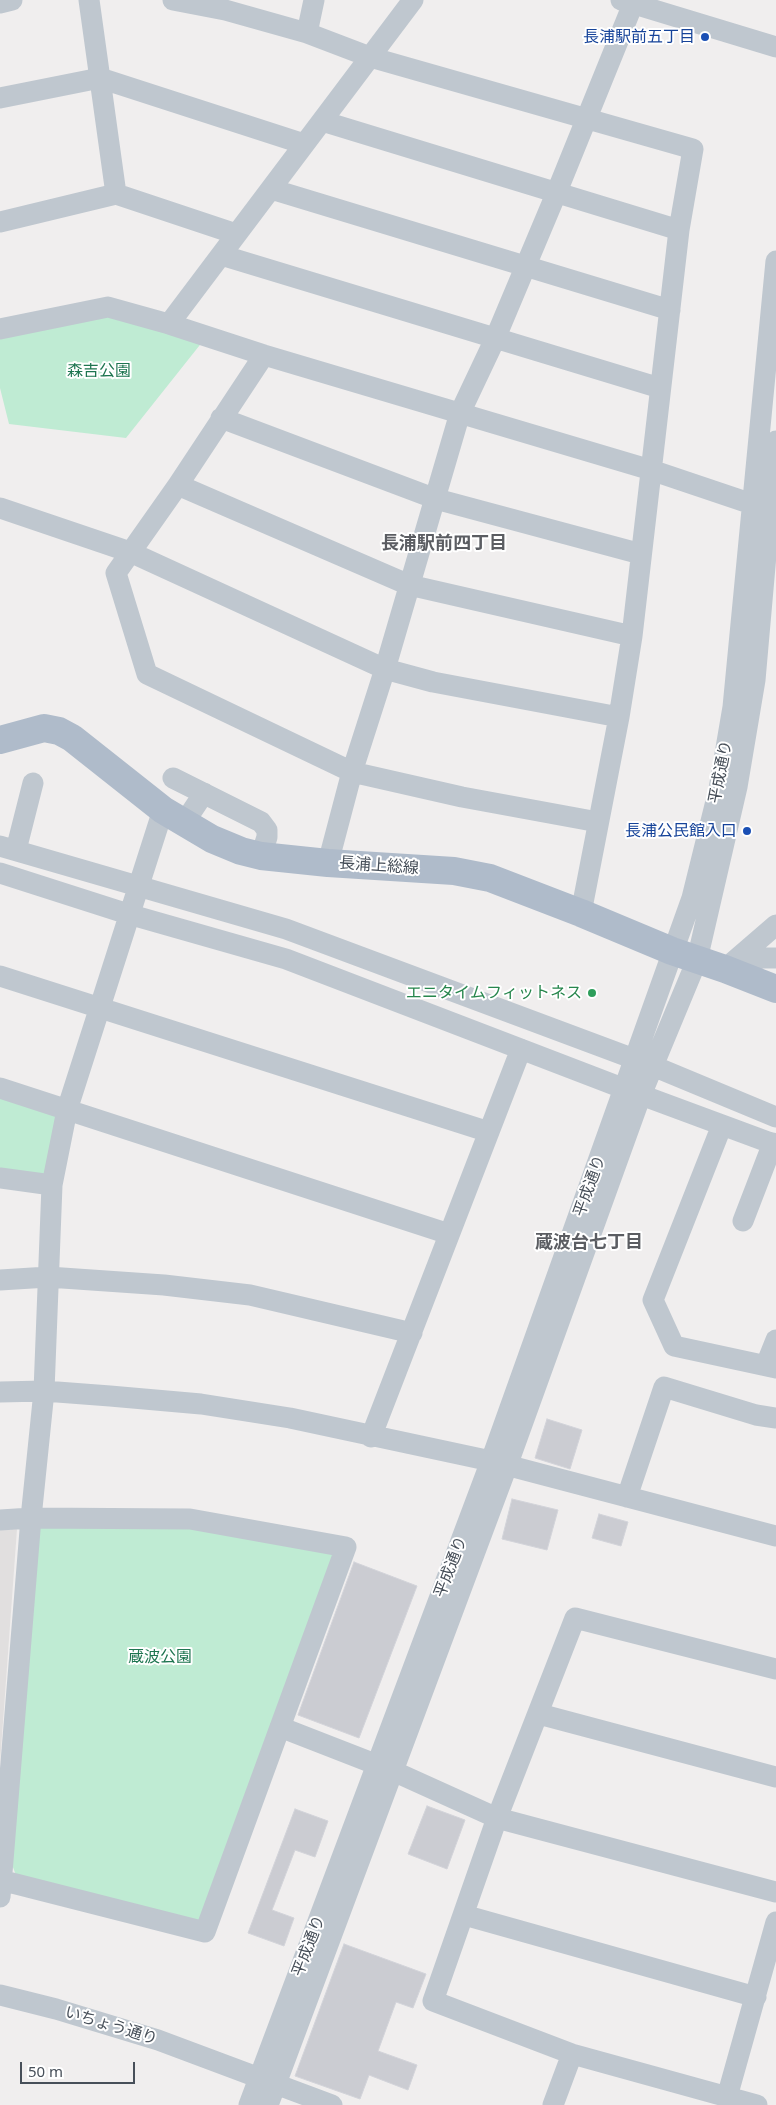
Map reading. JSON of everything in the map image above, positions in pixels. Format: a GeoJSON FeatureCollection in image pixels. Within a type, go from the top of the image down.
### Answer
{"type":"FeatureCollection","features":[{"type":"Feature","properties":{"kind":"main road","name":"長浦上総線"},"geometry":{"type":"LineString","coordinates":[[0,740],[44,728],[59,731],[72,738],[174,816],[233,848],[261,856],[328,863],[446,871],[490,878],[684,956],[725,969],[776,989]]}},
{"type":"Feature","properties":{"kind":"street"},"geometry":{"type":"LineString","coordinates":[[0,3],[12,0]]}},
{"type":"Feature","properties":{"kind":"street"},"geometry":{"type":"LineString","coordinates":[[89,0],[116,194]]}},
{"type":"Feature","properties":{"kind":"street"},"geometry":{"type":"LineString","coordinates":[[173,0],[225,10],[307,33],[370,57],[588,117],[693,149],[679,230],[632,636],[619,717],[581,913]]}},
{"type":"Feature","properties":{"kind":"street"},"geometry":{"type":"LineString","coordinates":[[307,33],[314,0]]}},
{"type":"Feature","properties":{"kind":"street"},"geometry":{"type":"LineString","coordinates":[[169,324],[413,0]]}},
{"type":"Feature","properties":{"kind":"street"},"geometry":{"type":"LineString","coordinates":[[328,863],[352,772],[385,669],[460,413],[495,339],[588,117],[627,2],[776,46]]}},
{"type":"Feature","properties":{"kind":"street"},"geometry":{"type":"LineString","coordinates":[[0,98],[100,78],[304,144]]}},
{"type":"Feature","properties":{"kind":"street"},"geometry":{"type":"LineString","coordinates":[[322,121],[679,230]]}},
{"type":"Feature","properties":{"kind":"street"},"geometry":{"type":"LineString","coordinates":[[271,189],[670,310]]}},
{"type":"Feature","properties":{"kind":"street"},"geometry":{"type":"LineString","coordinates":[[0,222],[116,194],[236,234]]}},
{"type":"Feature","properties":{"kind":"street"},"geometry":{"type":"LineString","coordinates":[[221,255],[660,388]]}},
{"type":"Feature","properties":{"kind":"street","name":"平成通り"},"geometry":{"type":"LineString","coordinates":[[249,2105],[268,2082],[499,1464],[684,956],[692,898],[719,789],[761,505],[776,261]]}},
{"type":"Feature","properties":{"kind":"street"},"geometry":{"type":"LineString","coordinates":[[0,329],[108,307],[651,470],[761,505]]}},
{"type":"Feature","properties":{"kind":"street"},"geometry":{"type":"LineString","coordinates":[[264,355],[178,485],[116,573],[147,674],[352,772],[462,797],[598,822]]}},
{"type":"Feature","properties":{"kind":"street"},"geometry":{"type":"LineString","coordinates":[[222,418],[436,499],[642,554]]}},
{"type":"Feature","properties":{"kind":"street","name":"平成通り"},"geometry":{"type":"LineString","coordinates":[[761,505],[776,441]]}},
{"type":"Feature","properties":{"kind":"street"},"geometry":{"type":"LineString","coordinates":[[178,485],[409,585],[632,636]]}},
{"type":"Feature","properties":{"kind":"street"},"geometry":{"type":"LineString","coordinates":[[0,508],[130,552],[385,669],[433,682],[619,717]]}},
{"type":"Feature","properties":{"kind":"street"},"geometry":{"type":"LineString","coordinates":[[173,778],[261,822],[267,830],[267,837],[261,856]]}},
{"type":"Feature","properties":{"kind":"street"},"geometry":{"type":"LineString","coordinates":[[33,783],[8,848],[286,929],[644,1063],[776,1117]]}},
{"type":"Feature","properties":{"kind":"street"},"geometry":{"type":"LineString","coordinates":[[0,1520],[31,1518],[190,1519],[346,1547],[205,1932],[0,1885],[31,1518],[44,1391],[52,1185],[67,1110],[138,886],[174,816],[204,793]]}},
{"type":"Feature","properties":{"kind":"street"},"geometry":{"type":"LineString","coordinates":[[0,873],[128,914],[286,959],[774,1144],[743,1221]]}},
{"type":"Feature","properties":{"kind":"street"},"geometry":{"type":"LineString","coordinates":[[725,969],[776,925]]}},
{"type":"Feature","properties":{"kind":"street"},"geometry":{"type":"LineString","coordinates":[[725,969],[762,958],[776,958]]}},
{"type":"Feature","properties":{"kind":"street"},"geometry":{"type":"LineString","coordinates":[[0,976],[489,1132]]}},
{"type":"Feature","properties":{"kind":"street"},"geometry":{"type":"LineString","coordinates":[[371,1437],[520,1049]]}},
{"type":"Feature","properties":{"kind":"street"},"geometry":{"type":"LineString","coordinates":[[0,1088],[449,1234]]}},
{"type":"Feature","properties":{"kind":"street"},"geometry":{"type":"LineString","coordinates":[[722,1125],[653,1300],[674,1346],[771,1366],[776,1340]]}},
{"type":"Feature","properties":{"kind":"street"},"geometry":{"type":"LineString","coordinates":[[0,1178],[52,1185]]}},
{"type":"Feature","properties":{"kind":"street"},"geometry":{"type":"LineString","coordinates":[[0,1280],[48,1277],[250,1295],[412,1332]]}},
{"type":"Feature","properties":{"kind":"street"},"geometry":{"type":"LineString","coordinates":[[627,1497],[664,1387],[756,1415],[776,1418]]}},
{"type":"Feature","properties":{"kind":"street"},"geometry":{"type":"LineString","coordinates":[[0,1392],[44,1391],[201,1404],[290,1418],[499,1464],[776,1536]]}},
{"type":"Feature","properties":{"kind":"street"},"geometry":{"type":"LineString","coordinates":[[757,2105],[572,2054],[433,2001],[497,1818],[575,1618],[776,1669]]}},
{"type":"Feature","properties":{"kind":"street"},"geometry":{"type":"LineString","coordinates":[[538,1714],[776,1777]]}},
{"type":"Feature","properties":{"kind":"street"},"geometry":{"type":"LineString","coordinates":[[280,1726],[385,1768],[497,1818],[776,1892]]}},
{"type":"Feature","properties":{"kind":"street"},"geometry":{"type":"LineString","coordinates":[[464,1915],[756,1997]]}},
{"type":"Feature","properties":{"kind":"street"},"geometry":{"type":"LineString","coordinates":[[727,2097],[776,1922]]}},
{"type":"Feature","properties":{"kind":"street","name":"いちょう通り"},"geometry":{"type":"LineString","coordinates":[[0,1995],[56,2009],[158,2040],[332,2105]]}},
{"type":"Feature","properties":{"kind":"street"},"geometry":{"type":"LineString","coordinates":[[553,2105],[572,2054]]}},
{"type":"Feature","properties":{"kind":"street","name":"平成通り"},"geometry":{"type":"LineString","coordinates":[[268,2082],[268,2105]]}},
{"type":"Feature","properties":{"kind":"shaded area"},"geometry":{"type":"Polygon","coordinates":[[[17,1529],[0,1763],[0,1530],[17,1529]]]}},
{"type":"Feature","properties":{"kind":"green space","name":"森吉公園"},"geometry":{"type":"Polygon","coordinates":[[[108,307],[207,336],[126,438],[9,424],[0,388],[0,329],[108,307]]]}},
{"type":"Feature","properties":{"kind":"green space"},"geometry":{"type":"Polygon","coordinates":[[[0,1088],[67,1110],[52,1185],[0,1178],[0,1088]]]}},
{"type":"Feature","properties":{"kind":"green space","name":"蔵波公園"},"geometry":{"type":"Polygon","coordinates":[[[31,1518],[190,1519],[346,1547],[205,1932],[17,1878],[11,1862],[31,1518]]]}},
{"type":"Feature","properties":{"kind":"building"},"geometry":{"type":"Polygon","coordinates":[[[547,1419],[582,1430],[570,1469],[535,1458],[547,1419]]]}},
{"type":"Feature","properties":{"kind":"building"},"geometry":{"type":"Polygon","coordinates":[[[512,1499],[558,1510],[547,1550],[502,1539],[512,1499]]]}},
{"type":"Feature","properties":{"kind":"building"},"geometry":{"type":"Polygon","coordinates":[[[599,1514],[628,1522],[621,1546],[592,1538],[599,1514]]]}},
{"type":"Feature","properties":{"kind":"building"},"geometry":{"type":"Polygon","coordinates":[[[354,1562],[417,1586],[359,1738],[298,1715],[354,1562]]]}},
{"type":"Feature","properties":{"kind":"building"},"geometry":{"type":"Polygon","coordinates":[[[427,1806],[465,1820],[447,1869],[408,1854],[427,1806]]]}},
{"type":"Feature","properties":{"kind":"building"},"geometry":{"type":"Polygon","coordinates":[[[295,1809],[328,1821],[315,1857],[295,1850],[272,1910],[294,1918],[284,1946],[248,1933],[295,1809]]]}},
{"type":"Feature","properties":{"kind":"building"},"geometry":{"type":"Polygon","coordinates":[[[344,1944],[426,1974],[413,2008],[396,2002],[378,2051],[417,2065],[408,2090],[369,2075],[360,2099],[295,2076],[344,1944]]]}},
{"type":"Feature","properties":{"kind":"place","name":"長浦駅前五丁目"},"geometry":{"type":"Point","coordinates":[705,37]}},
{"type":"Feature","properties":{"kind":"place","name":"長浦公民館入口"},"geometry":{"type":"Point","coordinates":[747,831]}},
{"type":"Feature","properties":{"kind":"place","name":"エニタイムフィットネス"},"geometry":{"type":"Point","coordinates":[592,993]}},
{"type":"Feature","properties":{"kind":"district","name":"長浦駅前四丁目"},"geometry":{"type":"Point","coordinates":[444,544]}},
{"type":"Feature","properties":{"kind":"district","name":"蔵波台七丁目"},"geometry":{"type":"Point","coordinates":[589,1243]}}]}
